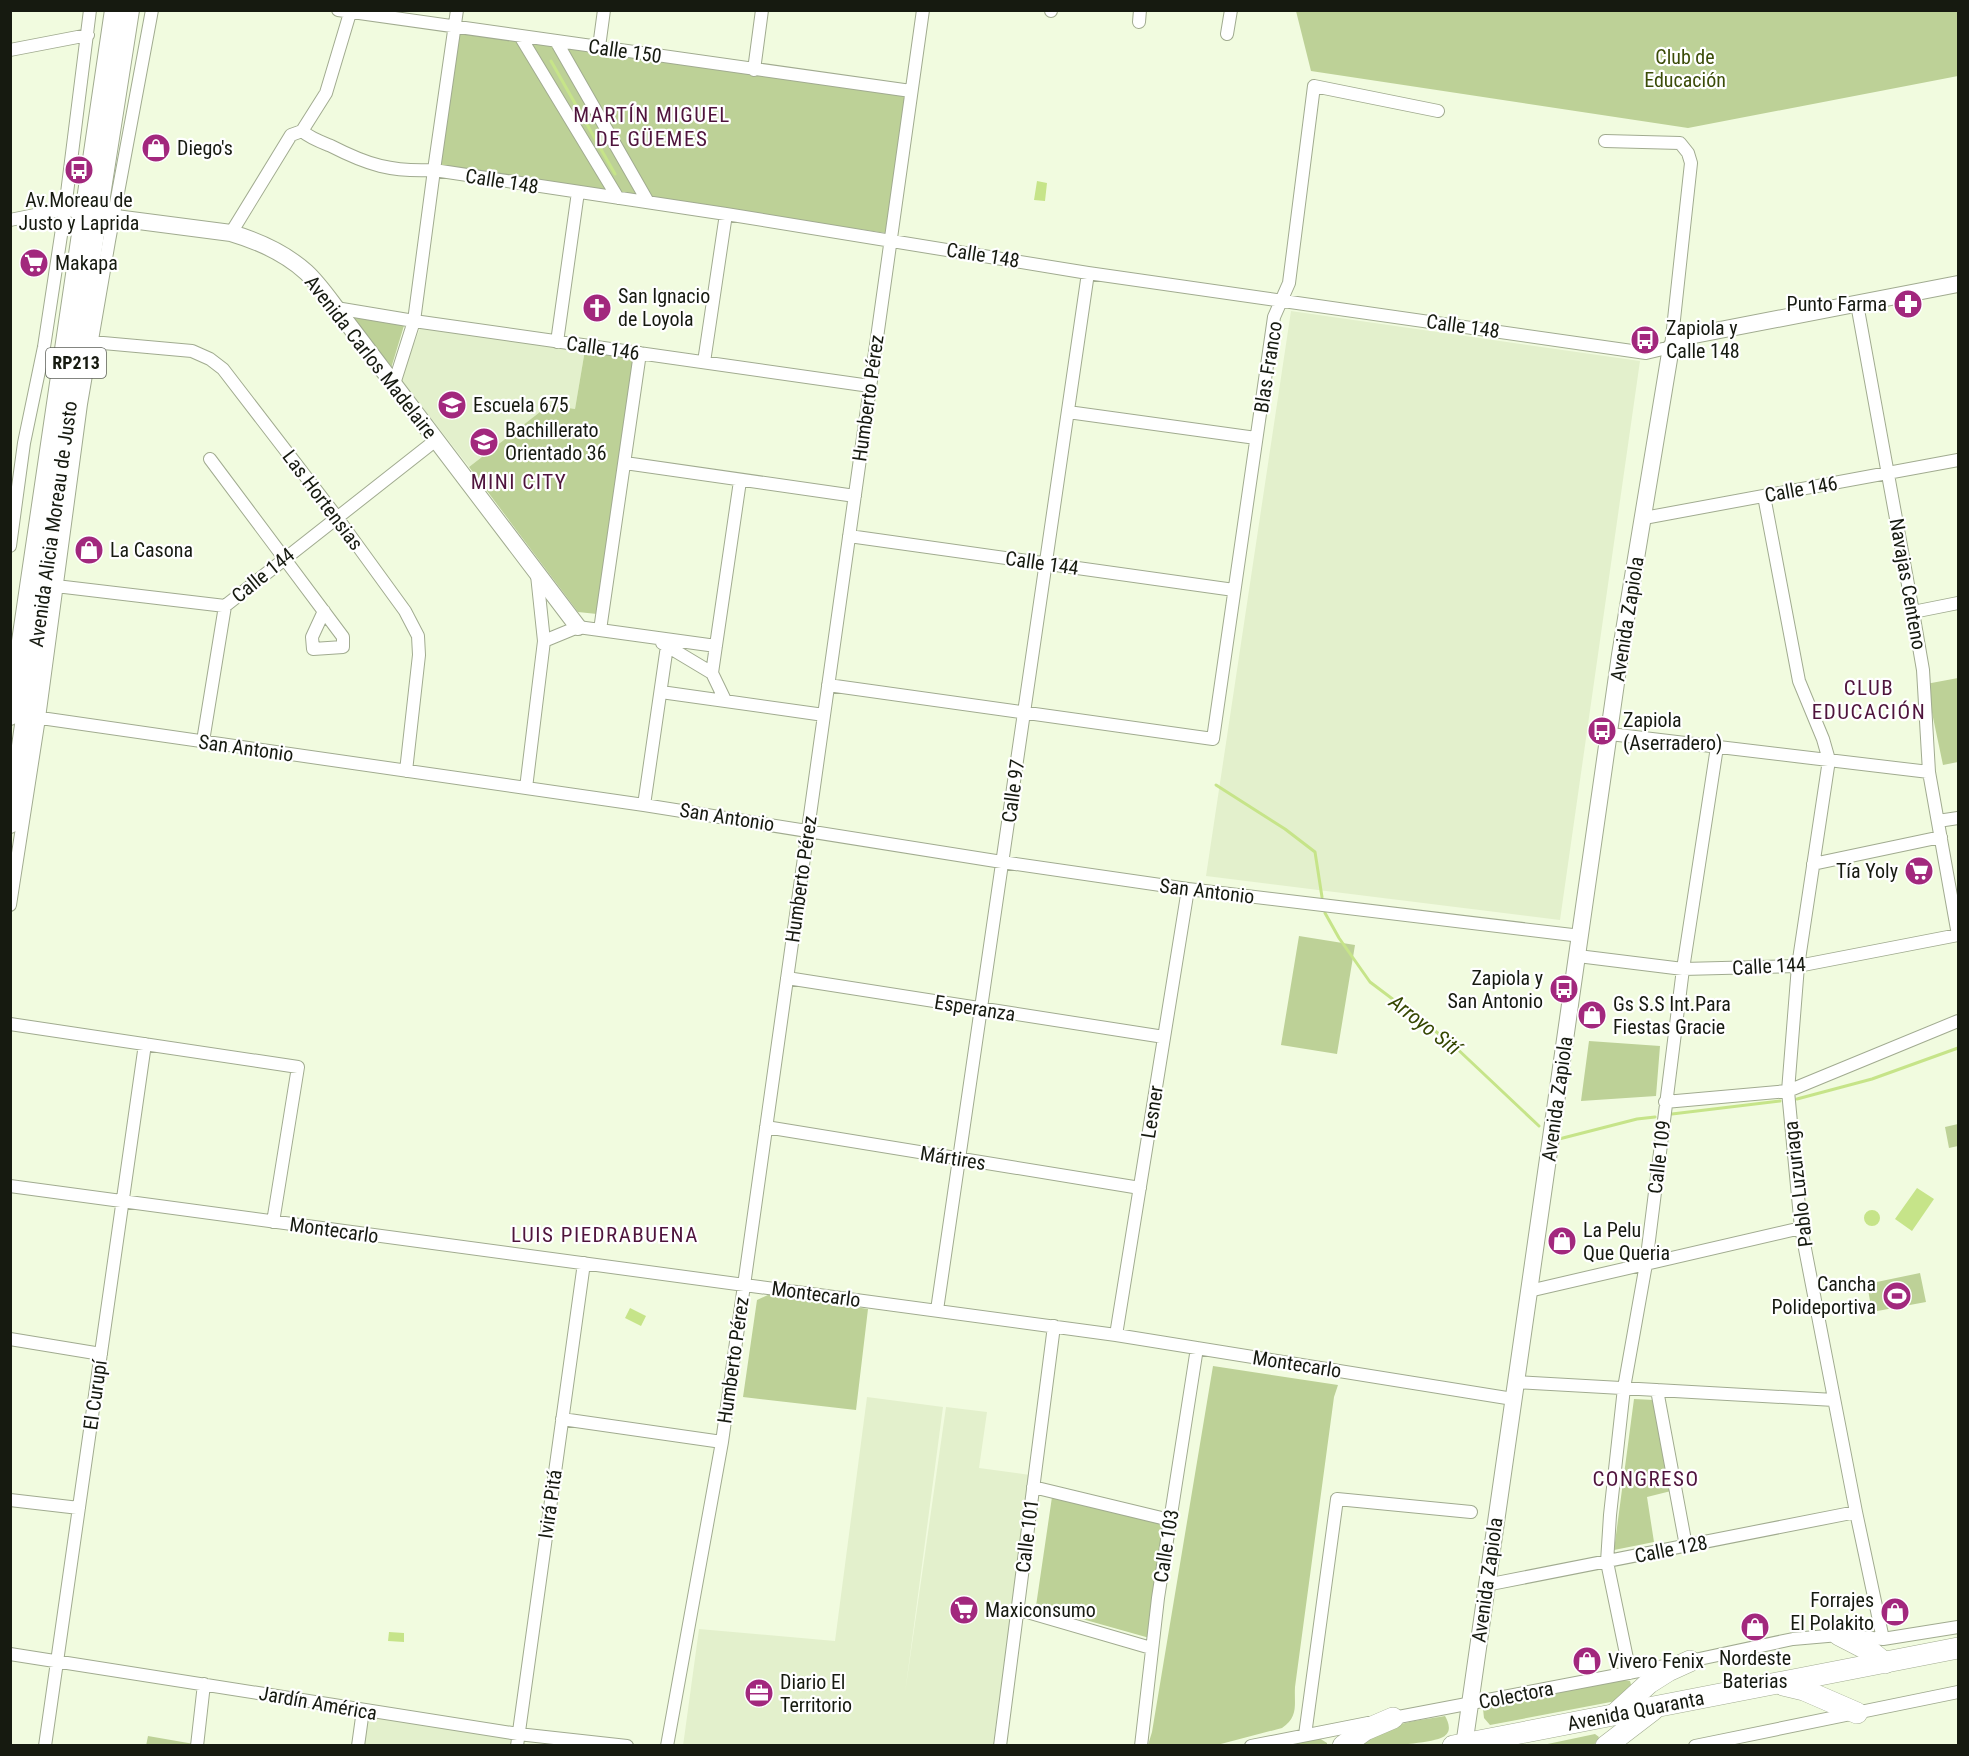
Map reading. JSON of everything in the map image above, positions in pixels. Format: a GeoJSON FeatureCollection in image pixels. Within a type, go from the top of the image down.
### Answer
{"type":"FeatureCollection","features":[{"type":"Feature","properties":{"kind":"highway"},"geometry":{"type":"LineString","coordinates":[[1839,1635],[1870,1651],[1885,1663]]}},
{"type":"Feature","properties":{"kind":"highway","name":"Avenida Quaranta"},"geometry":{"type":"LineString","coordinates":[[1460,1745],[1959,1648]]}},
{"type":"Feature","properties":{"kind":"highway"},"geometry":{"type":"LineString","coordinates":[[1615,1714],[1648,1683],[1690,1662]]}},
{"type":"Feature","properties":{"kind":"highway"},"geometry":{"type":"LineString","coordinates":[[1776,1684],[1804,1690],[1857,1713]]}},
{"type":"Feature","properties":{"kind":"highway"},"geometry":{"type":"LineString","coordinates":[[1606,1746],[1658,1706]]}},
{"type":"Feature","properties":{"kind":"highway"},"geometry":{"type":"LineString","coordinates":[[1343,1746],[1365,1730],[1393,1718]]}},
{"type":"Feature","properties":{"kind":"main road","name":"Avenida Alicia Moreau de Justo"},"geometry":{"type":"LineString","coordinates":[[98,216],[114,10]]}},
{"type":"Feature","properties":{"kind":"main road","name":"Avenida Alicia Moreau de Justo"},"geometry":{"type":"LineString","coordinates":[[10,824],[20,715],[130,10]]}},
{"type":"Feature","properties":{"kind":"main road","name":"Avenida Carlos Madelaire"},"geometry":{"type":"LineString","coordinates":[[98,216],[231,233],[254,240],[279,252],[307,272],[578,627]]}},
{"type":"Feature","properties":{"kind":"main road"},"geometry":{"type":"LineString","coordinates":[[1671,348],[1689,336],[1959,284]]}},
{"type":"Feature","properties":{"kind":"main road","name":"Avenida Zapiola"},"geometry":{"type":"LineString","coordinates":[[1460,1745],[1470,1704],[1620,655],[1671,348]]}},
{"type":"Feature","properties":{"kind":"street"},"geometry":{"type":"LineString","coordinates":[[10,546],[24,443],[44,347],[65,209],[90,10]]}},
{"type":"Feature","properties":{"kind":"street"},"geometry":{"type":"LineString","coordinates":[[10,905],[20,715],[56,586],[92,342],[98,216],[152,10]]}},
{"type":"Feature","properties":{"kind":"street"},"geometry":{"type":"LineString","coordinates":[[394,384],[414,321],[457,10]]}},
{"type":"Feature","properties":{"kind":"street"},"geometry":{"type":"LineString","coordinates":[[599,47],[604,10]]}},
{"type":"Feature","properties":{"kind":"street"},"geometry":{"type":"LineString","coordinates":[[754,70],[762,10]]}},
{"type":"Feature","properties":{"kind":"street","name":"Humberto Pérez"},"geometry":{"type":"LineString","coordinates":[[667,1746],[722,1442],[923,10]]}},
{"type":"Feature","properties":{"kind":"street"},"geometry":{"type":"LineString","coordinates":[[1227,34],[1231,10]]}},
{"type":"Feature","properties":{"kind":"street"},"geometry":{"type":"LineString","coordinates":[[231,233],[291,135],[302,131],[326,93],[344,12]]}},
{"type":"Feature","properties":{"kind":"street","name":"Calle 150"},"geometry":{"type":"LineString","coordinates":[[344,12],[911,91]]}},
{"type":"Feature","properties":{"kind":"street"},"geometry":{"type":"LineString","coordinates":[[10,50],[87,35]]}},
{"type":"Feature","properties":{"kind":"street"},"geometry":{"type":"LineString","coordinates":[[520,36],[618,198]]}},
{"type":"Feature","properties":{"kind":"street"},"geometry":{"type":"LineString","coordinates":[[556,41],[648,202]]}},
{"type":"Feature","properties":{"kind":"street","name":"Blas Franco"},"geometry":{"type":"LineString","coordinates":[[1024,712],[1213,739],[1274,317],[1289,283],[1314,86],[1437,111]]}},
{"type":"Feature","properties":{"kind":"street","name":"Calle 148"},"geometry":{"type":"LineString","coordinates":[[302,131],[351,156],[382,168],[407,171],[434,170],[726,214],[1088,273],[1646,353],[1671,348]]}},
{"type":"Feature","properties":{"kind":"street"},"geometry":{"type":"LineString","coordinates":[[1605,141],[1680,143],[1688,153],[1690,163],[1671,348]]}},
{"type":"Feature","properties":{"kind":"street"},"geometry":{"type":"LineString","coordinates":[[558,342],[578,192]]}},
{"type":"Feature","properties":{"kind":"street"},"geometry":{"type":"LineString","coordinates":[[10,220],[65,209],[98,216]]}},
{"type":"Feature","properties":{"kind":"street"},"geometry":{"type":"LineString","coordinates":[[704,362],[726,214]]}},
{"type":"Feature","properties":{"kind":"street","name":"Calle 97"},"geometry":{"type":"LineString","coordinates":[[937,1310],[1088,273]]}},
{"type":"Feature","properties":{"kind":"street","name":"Navajas Centeno"},"geometry":{"type":"LineString","coordinates":[[1857,304],[1923,670],[1929,772],[1957,918],[1958,935]]}},
{"type":"Feature","properties":{"kind":"street","name":"Calle 146"},"geometry":{"type":"LineString","coordinates":[[336,308],[870,386]]}},
{"type":"Feature","properties":{"kind":"street","name":"Las Hortensias"},"geometry":{"type":"LineString","coordinates":[[92,342],[192,351],[210,359],[223,369],[336,516],[405,611],[418,636],[419,655],[406,771]]}},
{"type":"Feature","properties":{"kind":"street"},"geometry":{"type":"LineString","coordinates":[[600,630],[640,353]]}},
{"type":"Feature","properties":{"kind":"street"},"geometry":{"type":"LineString","coordinates":[[1068,412],[1256,438]]}},
{"type":"Feature","properties":{"kind":"street","name":"Calle 144"},"geometry":{"type":"LineString","coordinates":[[56,586],[225,606],[336,516],[436,440]]}},
{"type":"Feature","properties":{"kind":"street"},"geometry":{"type":"LineString","coordinates":[[210,459],[324,611]]}},
{"type":"Feature","properties":{"kind":"street","name":"Calle 146"},"geometry":{"type":"LineString","coordinates":[[1644,518],[1959,460]]}},
{"type":"Feature","properties":{"kind":"street"},"geometry":{"type":"LineString","coordinates":[[625,463],[855,496]]}},
{"type":"Feature","properties":{"kind":"street"},"geometry":{"type":"LineString","coordinates":[[712,673],[740,481]]}},
{"type":"Feature","properties":{"kind":"street"},"geometry":{"type":"LineString","coordinates":[[1764,496],[1799,681],[1829,760]]}},
{"type":"Feature","properties":{"kind":"street","name":"Calle 144"},"geometry":{"type":"LineString","coordinates":[[849,536],[1234,590]]}},
{"type":"Feature","properties":{"kind":"street"},"geometry":{"type":"LineString","coordinates":[[526,788],[544,641],[537,573]]}},
{"type":"Feature","properties":{"kind":"street"},"geometry":{"type":"LineString","coordinates":[[1913,612],[1959,603]]}},
{"type":"Feature","properties":{"kind":"street"},"geometry":{"type":"LineString","coordinates":[[204,741],[225,606]]}},
{"type":"Feature","properties":{"kind":"street"},"geometry":{"type":"LineString","coordinates":[[544,641],[578,627],[716,646]]}},
{"type":"Feature","properties":{"kind":"street"},"geometry":{"type":"LineString","coordinates":[[654,638],[712,673],[725,700]]}},
{"type":"Feature","properties":{"kind":"street"},"geometry":{"type":"LineString","coordinates":[[644,805],[667,646]]}},
{"type":"Feature","properties":{"kind":"street"},"geometry":{"type":"LineString","coordinates":[[828,685],[1024,712]]}},
{"type":"Feature","properties":{"kind":"street"},"geometry":{"type":"LineString","coordinates":[[661,692],[824,715]]}},
{"type":"Feature","properties":{"kind":"street","name":"San Antonio"},"geometry":{"type":"LineString","coordinates":[[20,715],[644,805],[1188,889],[1581,936]]}},
{"type":"Feature","properties":{"kind":"street"},"geometry":{"type":"LineString","coordinates":[[1610,734],[1929,772]]}},
{"type":"Feature","properties":{"kind":"street","name":"Calle 109"},"geometry":{"type":"LineString","coordinates":[[1630,1673],[1607,1562],[1610,1515],[1624,1388],[1646,1264],[1683,969],[1717,747]]}},
{"type":"Feature","properties":{"kind":"street","name":"Pablo Luzuriaga"},"geometry":{"type":"LineString","coordinates":[[1829,760],[1798,966],[1788,1091],[1801,1228],[1883,1639]]}},
{"type":"Feature","properties":{"kind":"street"},"geometry":{"type":"LineString","coordinates":[[1938,821],[1959,818]]}},
{"type":"Feature","properties":{"kind":"street"},"geometry":{"type":"LineString","coordinates":[[1814,864],[1941,837]]}},
{"type":"Feature","properties":{"kind":"street","name":"Lesner"},"geometry":{"type":"LineString","coordinates":[[1116,1335],[1188,889]]}},
{"type":"Feature","properties":{"kind":"street","name":"Calle 144"},"geometry":{"type":"LineString","coordinates":[[1578,956],[1683,969],[1798,966],[1958,935]]}},
{"type":"Feature","properties":{"kind":"street","name":"Esperanza"},"geometry":{"type":"LineString","coordinates":[[787,978],[1164,1037]]}},
{"type":"Feature","properties":{"kind":"street"},"geometry":{"type":"LineString","coordinates":[[1665,1102],[1788,1091],[1959,1021]]}},
{"type":"Feature","properties":{"kind":"street"},"geometry":{"type":"LineString","coordinates":[[10,1024],[298,1067],[273,1222]]}},
{"type":"Feature","properties":{"kind":"street","name":"El Curupí"},"geometry":{"type":"LineString","coordinates":[[45,1746],[145,1044]]}},
{"type":"Feature","properties":{"kind":"street","name":"Mártires"},"geometry":{"type":"LineString","coordinates":[[766,1127],[1140,1188]]}},
{"type":"Feature","properties":{"kind":"street","name":"Montecarlo"},"geometry":{"type":"LineString","coordinates":[[10,1186],[1514,1390],[1624,1388],[1834,1400]]}},
{"type":"Feature","properties":{"kind":"street"},"geometry":{"type":"LineString","coordinates":[[1529,1292],[1801,1228]]}},
{"type":"Feature","properties":{"kind":"street","name":"Ivirá Pitá"},"geometry":{"type":"LineString","coordinates":[[517,1740],[584,1263]]}},
{"type":"Feature","properties":{"kind":"street","name":"Calle 101"},"geometry":{"type":"LineString","coordinates":[[1000,1746],[1054,1326]]}},
{"type":"Feature","properties":{"kind":"street"},"geometry":{"type":"LineString","coordinates":[[10,1339],[101,1354]]}},
{"type":"Feature","properties":{"kind":"street","name":"Calle 103"},"geometry":{"type":"LineString","coordinates":[[1141,1746],[1151,1648],[1197,1348]]}},
{"type":"Feature","properties":{"kind":"street"},"geometry":{"type":"LineString","coordinates":[[1657,1390],[1686,1546]]}},
{"type":"Feature","properties":{"kind":"street"},"geometry":{"type":"LineString","coordinates":[[562,1419],[722,1442]]}},
{"type":"Feature","properties":{"kind":"street"},"geometry":{"type":"LineString","coordinates":[[1033,1488],[1170,1520]]}},
{"type":"Feature","properties":{"kind":"street"},"geometry":{"type":"LineString","coordinates":[[1305,1735],[1337,1499],[1471,1512]]}},
{"type":"Feature","properties":{"kind":"street"},"geometry":{"type":"LineString","coordinates":[[10,1500],[79,1508]]}},
{"type":"Feature","properties":{"kind":"street","name":"Calle 128"},"geometry":{"type":"LineString","coordinates":[[1486,1585],[1856,1512]]}},
{"type":"Feature","properties":{"kind":"street"},"geometry":{"type":"LineString","coordinates":[[1017,1609],[1151,1648]]}},
{"type":"Feature","properties":{"kind":"street","name":"Colectora"},"geometry":{"type":"LineString","coordinates":[[1251,1746],[1690,1662],[1793,1639],[1839,1635],[1883,1639],[1959,1627]]}},
{"type":"Feature","properties":{"kind":"street","name":"Jardín América"},"geometry":{"type":"LineString","coordinates":[[10,1654],[363,1710],[517,1740],[627,1746]]}},
{"type":"Feature","properties":{"kind":"street"},"geometry":{"type":"LineString","coordinates":[[197,1746],[204,1684]]}},
{"type":"Feature","properties":{"kind":"street"},"geometry":{"type":"LineString","coordinates":[[1695,1746],[1748,1741],[1857,1713],[1959,1692]]}},
{"type":"Feature","properties":{"kind":"street"},"geometry":{"type":"LineString","coordinates":[[358,1746],[363,1710]]}},
{"type":"Feature","properties":{"kind":"shaded area"},"geometry":{"type":"Polygon","coordinates":[[[1037,181],[1047,183],[1045,201],[1034,200],[1037,181]]]}},
{"type":"Feature","properties":{"kind":"shaded area"},"geometry":{"type":"Polygon","coordinates":[[[1291,311],[1640,361],[1560,920],[1206,876],[1291,311]]]}},
{"type":"Feature","properties":{"kind":"shaded area"},"geometry":{"type":"Polygon","coordinates":[[[421,326],[585,350],[575,409],[549,405],[469,467],[400,378],[421,326]]]}},
{"type":"Feature","properties":{"kind":"shaded area"},"geometry":{"type":"Polygon","coordinates":[[[1917,1188],[1934,1199],[1912,1231],[1895,1219],[1917,1188]]]}},
{"type":"Feature","properties":{"kind":"shaded area"},"geometry":{"type":"Polygon","coordinates":[[[1872,1210],[1880,1218],[1872,1226],[1864,1218],[1872,1210]]]}},
{"type":"Feature","properties":{"kind":"shaded area"},"geometry":{"type":"Polygon","coordinates":[[[630,1308],[646,1316],[641,1326],[625,1318],[630,1308]]]}},
{"type":"Feature","properties":{"kind":"shaded area"},"geometry":{"type":"Polygon","coordinates":[[[867,1397],[943,1407],[905,1693],[946,1407],[987,1412],[979,1468],[1030,1475],[993,1745],[683,1746],[699,1629],[835,1641],[867,1397]]]}},
{"type":"Feature","properties":{"kind":"shaded area"},"geometry":{"type":"Polygon","coordinates":[[[389,1632],[404,1633],[404,1642],[388,1641],[389,1632]]]}},
{"type":"Feature","properties":{"kind":"shaded area"},"geometry":{"type":"Polygon","coordinates":[[[369,1706],[518,1727],[515,1745],[363,1746],[369,1706]]]}},
{"type":"Feature","properties":{"kind":"green space","name":"Club de Educación"},"geometry":{"type":"Polygon","coordinates":[[[1296,11],[1958,11],[1958,76],[1688,128],[1311,71],[1296,11]]]}},
{"type":"Feature","properties":{"kind":"green space"},"geometry":{"type":"Polygon","coordinates":[[[457,32],[905,96],[886,233],[437,169],[457,32]]]}},
{"type":"Feature","properties":{"kind":"green space"},"geometry":{"type":"Polygon","coordinates":[[[342,312],[406,319],[389,375],[342,312]]]}},
{"type":"Feature","properties":{"kind":"green space"},"geometry":{"type":"Polygon","coordinates":[[[585,350],[636,359],[597,614],[578,612],[469,467],[549,405],[575,409],[585,350]]]}},
{"type":"Feature","properties":{"kind":"green space"},"geometry":{"type":"Polygon","coordinates":[[[1958,678],[1958,762],[1943,765],[1926,684],[1958,678]]]}},
{"type":"Feature","properties":{"kind":"green space"},"geometry":{"type":"Polygon","coordinates":[[[1299,936],[1355,945],[1337,1054],[1281,1045],[1299,936]]]}},
{"type":"Feature","properties":{"kind":"green space"},"geometry":{"type":"Polygon","coordinates":[[[1589,1041],[1660,1046],[1656,1096],[1581,1101],[1589,1041]]]}},
{"type":"Feature","properties":{"kind":"green space"},"geometry":{"type":"Polygon","coordinates":[[[1958,1124],[1958,1146],[1949,1148],[1945,1127],[1958,1124]]]}},
{"type":"Feature","properties":{"kind":"green space","name":"Cancha Polideportiva"},"geometry":{"type":"Polygon","coordinates":[[[1920,1273],[1926,1302],[1872,1312],[1867,1284],[1920,1273]]]}},
{"type":"Feature","properties":{"kind":"green space"},"geometry":{"type":"Polygon","coordinates":[[[770,1294],[868,1309],[856,1410],[743,1397],[757,1300],[770,1294]]]}},
{"type":"Feature","properties":{"kind":"green space"},"geometry":{"type":"Polygon","coordinates":[[[1213,1366],[1338,1385],[1334,1397],[1295,1687],[1295,1710],[1291,1719],[1282,1728],[1217,1745],[1148,1745],[1152,1732],[1213,1366]]]}},
{"type":"Feature","properties":{"kind":"green space"},"geometry":{"type":"Polygon","coordinates":[[[1634,1399],[1654,1400],[1671,1491],[1647,1497],[1654,1542],[1614,1550],[1634,1399]]]}},
{"type":"Feature","properties":{"kind":"green space"},"geometry":{"type":"Polygon","coordinates":[[[1052,1497],[1173,1519],[1153,1639],[1036,1606],[1052,1497]]]}},
{"type":"Feature","properties":{"kind":"green space"},"geometry":{"type":"Polygon","coordinates":[[[1623,1680],[1630,1681],[1632,1688],[1616,1701],[1490,1725],[1484,1718],[1483,1709],[1488,1705],[1623,1680]]]}},
{"type":"Feature","properties":{"kind":"green space"},"geometry":{"type":"Polygon","coordinates":[[[1445,1716],[1449,1730],[1443,1737],[1403,1744],[1361,1745],[1390,1727],[1445,1716]]]}},
{"type":"Feature","properties":{"kind":"green space"},"geometry":{"type":"Polygon","coordinates":[[[1595,1734],[1599,1737],[1594,1745],[1538,1746],[1595,1734]]]}},
{"type":"Feature","properties":{"kind":"green space"},"geometry":{"type":"Polygon","coordinates":[[[148,1736],[194,1744],[194,1746],[146,1746],[148,1736]]]}},
{"type":"Feature","properties":{"kind":"green space"},"geometry":{"type":"Polygon","coordinates":[[[1319,1738],[1327,1745],[1282,1746],[1319,1738]]]}},
{"type":"Feature","properties":{"kind":"waterway","name":"Arroyo Sití"},"geometry":{"type":"LineString","coordinates":[[551,61],[615,174]]}},
{"type":"Feature","properties":{"kind":"waterway","name":"Arroyo Sití"},"geometry":{"type":"LineString","coordinates":[[1216,785],[1285,829],[1315,852],[1322,897]]}},
{"type":"Feature","properties":{"kind":"waterway","name":"Arroyo Sití"},"geometry":{"type":"LineString","coordinates":[[1325,913],[1339,938],[1370,982],[1451,1043],[1539,1126]]}},
{"type":"Feature","properties":{"kind":"waterway","name":"Arroyo Sití"},"geometry":{"type":"LineString","coordinates":[[1797,1099],[1872,1079],[1958,1048]]}},
{"type":"Feature","properties":{"kind":"waterway","name":"Arroyo Sití"},"geometry":{"type":"LineString","coordinates":[[1672,1114],[1780,1101]]}},
{"type":"Feature","properties":{"kind":"waterway","name":"Arroyo Sití"},"geometry":{"type":"LineString","coordinates":[[1559,1139],[1637,1119],[1655,1117]]}},
{"type":"Feature","properties":{"kind":"place","name":"Diego's"},"geometry":{"type":"Point","coordinates":[156,148]}},
{"type":"Feature","properties":{"kind":"place","name":"Av.Moreau de Justo y Laprida"},"geometry":{"type":"Point","coordinates":[79,170]}},
{"type":"Feature","properties":{"kind":"place","name":"Makapa"},"geometry":{"type":"Point","coordinates":[34,263]}},
{"type":"Feature","properties":{"kind":"place","name":"Punto Farma"},"geometry":{"type":"Point","coordinates":[1908,304]}},
{"type":"Feature","properties":{"kind":"place","name":"San Ignacio de Loyola"},"geometry":{"type":"Point","coordinates":[597,308]}},
{"type":"Feature","properties":{"kind":"place","name":"Zapiola y Calle 148"},"geometry":{"type":"Point","coordinates":[1645,340]}},
{"type":"Feature","properties":{"kind":"place","name":"Escuela 675"},"geometry":{"type":"Point","coordinates":[452,405]}},
{"type":"Feature","properties":{"kind":"place","name":"Bachillerato Orientado 36"},"geometry":{"type":"Point","coordinates":[484,442]}},
{"type":"Feature","properties":{"kind":"place","name":"La Casona"},"geometry":{"type":"Point","coordinates":[89,550]}},
{"type":"Feature","properties":{"kind":"place","name":"Zapiola (Aserradero)"},"geometry":{"type":"Point","coordinates":[1602,731]}},
{"type":"Feature","properties":{"kind":"place","name":"Tía Yoly"},"geometry":{"type":"Point","coordinates":[1919,871]}},
{"type":"Feature","properties":{"kind":"place","name":"Zapiola y San Antonio"},"geometry":{"type":"Point","coordinates":[1564,989]}},
{"type":"Feature","properties":{"kind":"place","name":"Gs S.S Int.Para Fiestas Gracie"},"geometry":{"type":"Point","coordinates":[1592,1015]}},
{"type":"Feature","properties":{"kind":"place","name":"La Pelu Que Queria"},"geometry":{"type":"Point","coordinates":[1562,1241]}},
{"type":"Feature","properties":{"kind":"place","name":"Cancha Polideportiva"},"geometry":{"type":"Point","coordinates":[1897,1296]}},
{"type":"Feature","properties":{"kind":"place","name":"Maxiconsumo"},"geometry":{"type":"Point","coordinates":[964,1610]}},
{"type":"Feature","properties":{"kind":"place","name":"Forrajes El Polakito"},"geometry":{"type":"Point","coordinates":[1895,1612]}},
{"type":"Feature","properties":{"kind":"place","name":"Nordeste Baterias"},"geometry":{"type":"Point","coordinates":[1755,1627]}},
{"type":"Feature","properties":{"kind":"place","name":"Vivero Fenix"},"geometry":{"type":"Point","coordinates":[1587,1661]}},
{"type":"Feature","properties":{"kind":"place","name":"Diario El Territorio"},"geometry":{"type":"Point","coordinates":[759,1693]}},
{"type":"Feature","properties":{"kind":"district","name":"MARTÍN MIGUEL DE GÜEMES"},"geometry":{"type":"Point","coordinates":[652,127]}},
{"type":"Feature","properties":{"kind":"district","name":"MINI CITY"},"geometry":{"type":"Point","coordinates":[519,482]}},
{"type":"Feature","properties":{"kind":"district","name":"CLUB EDUCACIÓN"},"geometry":{"type":"Point","coordinates":[1869,700]}},
{"type":"Feature","properties":{"kind":"district","name":"LUIS PIEDRABUENA"},"geometry":{"type":"Point","coordinates":[605,1235]}},
{"type":"Feature","properties":{"kind":"district","name":"CONGRESO"},"geometry":{"type":"Point","coordinates":[1646,1479]}}]}
